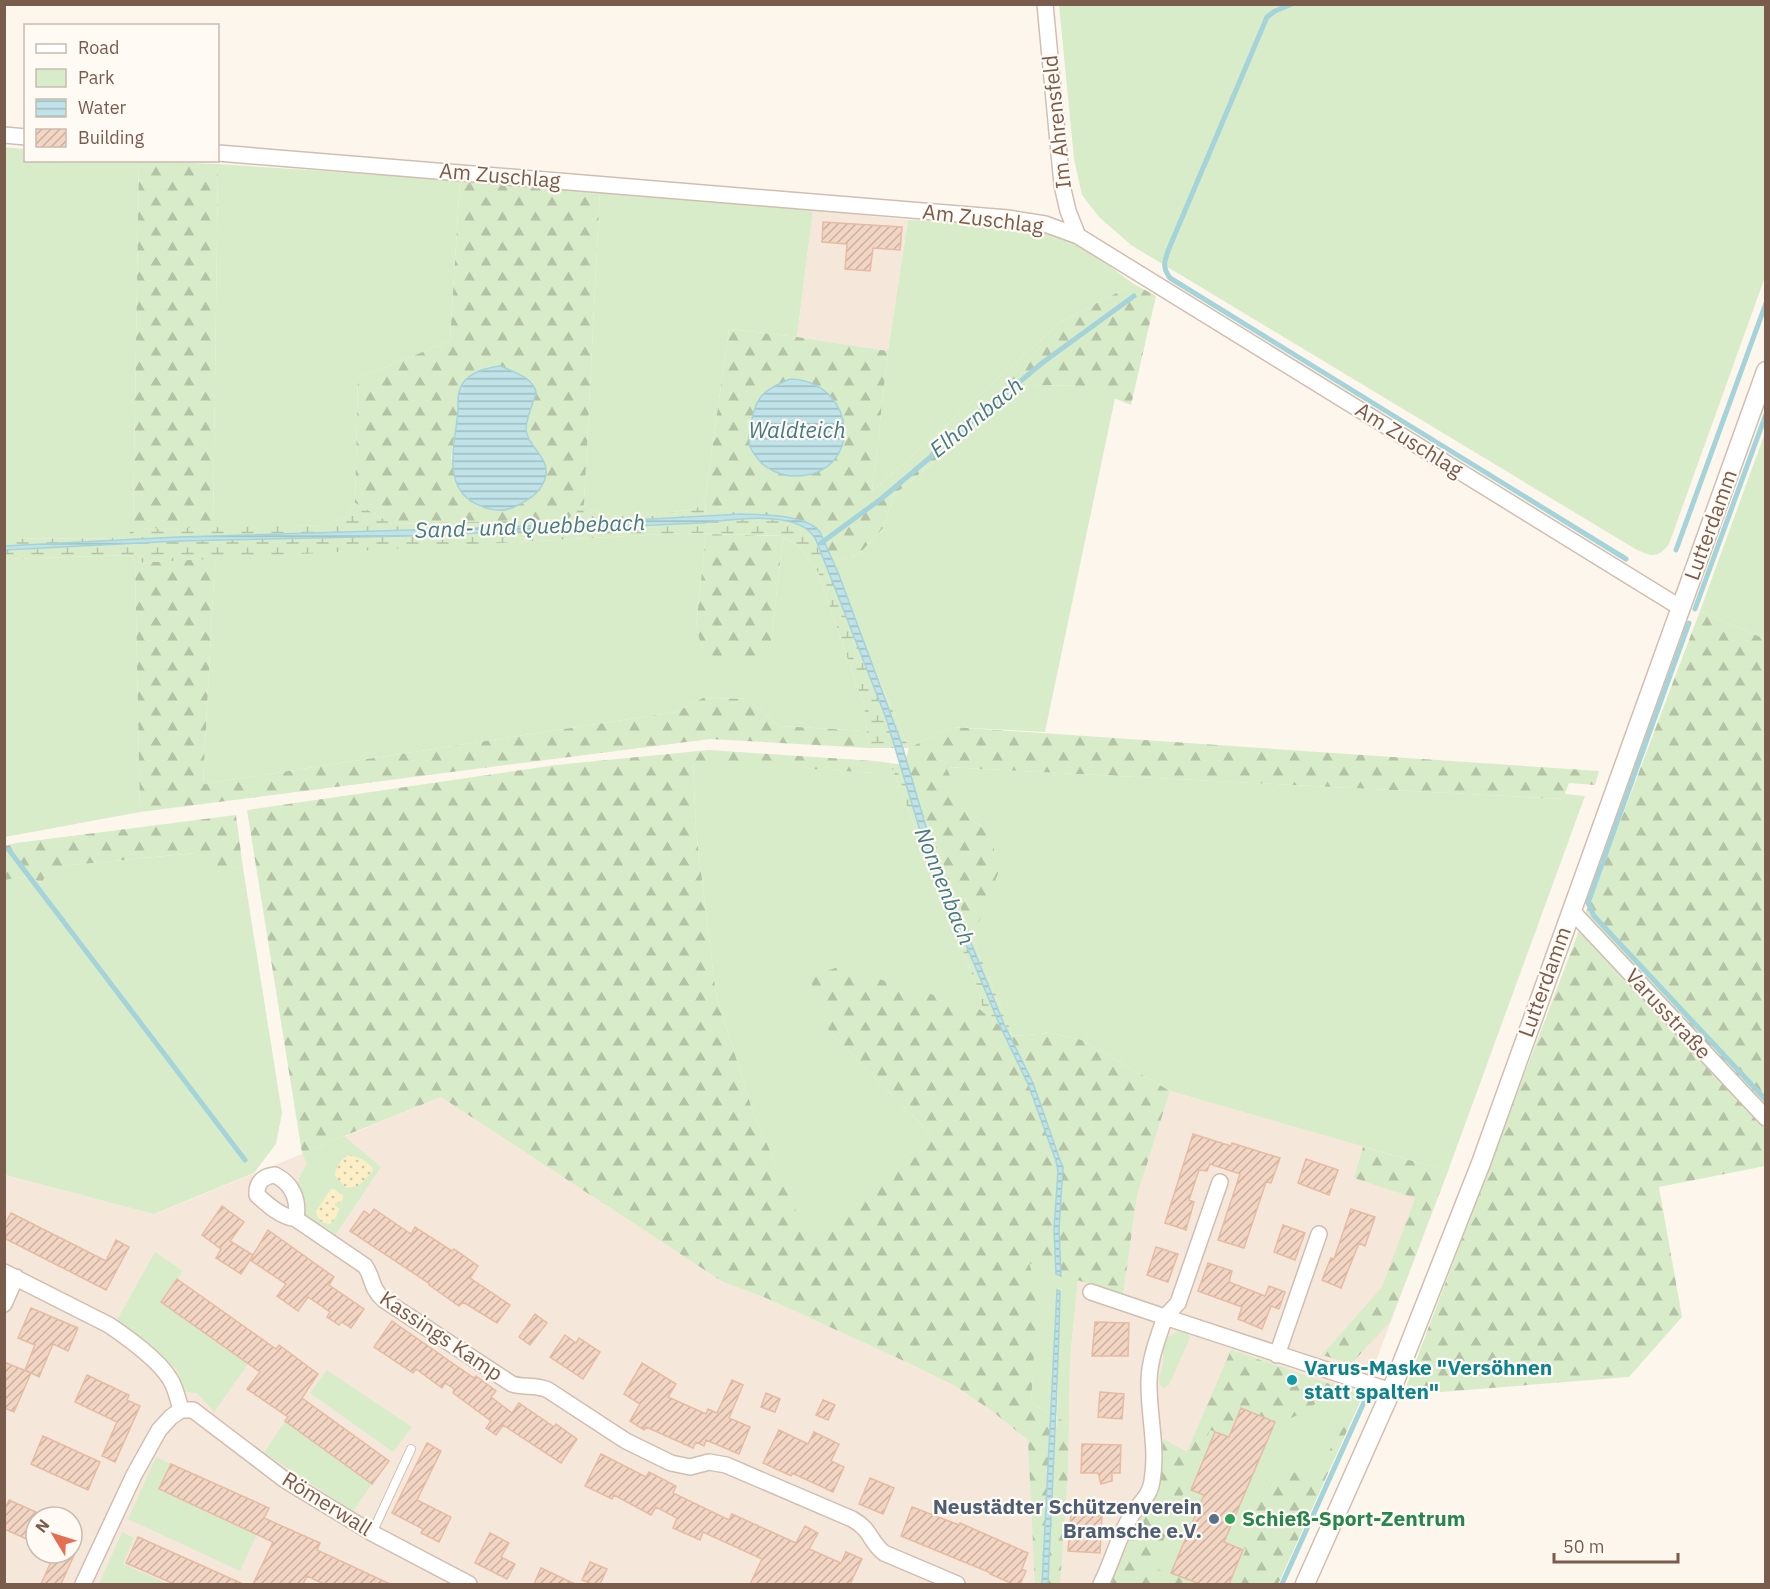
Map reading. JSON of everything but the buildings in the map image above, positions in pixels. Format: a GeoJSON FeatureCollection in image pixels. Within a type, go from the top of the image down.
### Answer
{"type":"FeatureCollection","features":[{"type":"Feature","properties":{"kind":"street","name":"Im Ahrensfeld"},"geometry":{"type":"LineString","coordinates":[[1046,4],[1062,185],[1068,211],[1078,236]]}},
{"type":"Feature","properties":{"kind":"street"},"geometry":{"type":"LineString","coordinates":[[4,135],[24,137]]}},
{"type":"Feature","properties":{"kind":"street","name":"Am Zuschlag"},"geometry":{"type":"LineString","coordinates":[[219,153],[1008,218],[1044,224],[1078,236],[1681,608]]}},
{"type":"Feature","properties":{"kind":"street","name":"Lutterdamm"},"geometry":{"type":"LineString","coordinates":[[1305,1584],[1391,1391],[1481,1163],[1766,371]]}},
{"type":"Feature","properties":{"kind":"street","name":"Varusstraße"},"geometry":{"type":"LineString","coordinates":[[1571,910],[1766,1118]]}},
{"type":"Feature","properties":{"kind":"street"},"geometry":{"type":"LineString","coordinates":[[1101,1584],[1130,1517],[1151,1487],[1154,1446],[1149,1382],[1150,1365],[1165,1317],[1178,1303],[1220,1182]]}},
{"type":"Feature","properties":{"kind":"street","name":"Kassings Kamp"},"geometry":{"type":"LineString","coordinates":[[296,1219],[365,1266],[369,1271],[373,1289],[384,1300],[512,1384],[522,1387],[537,1386],[548,1390],[626,1441],[671,1463],[690,1467],[709,1462],[726,1466],[852,1519],[866,1527],[878,1548],[884,1553],[957,1584]]}},
{"type":"Feature","properties":{"kind":"street"},"geometry":{"type":"LineString","coordinates":[[1277,1355],[1319,1234]]}},
{"type":"Feature","properties":{"kind":"street"},"geometry":{"type":"LineString","coordinates":[[4,1304],[10,1275],[109,1325],[123,1334],[171,1379],[188,1410],[171,1417],[159,1431],[134,1475],[83,1584]]}},
{"type":"Feature","properties":{"kind":"street"},"geometry":{"type":"LineString","coordinates":[[1091,1292],[1391,1391]]}},
{"type":"Feature","properties":{"kind":"street","name":"Römerwall"},"geometry":{"type":"LineString","coordinates":[[188,1410],[285,1480],[372,1533],[469,1584]]}},
{"type":"Feature","properties":{"kind":"lane"},"geometry":{"type":"LineString","coordinates":[[372,1533],[411,1449]]}},
{"type":"Feature","properties":{"kind":"shaded area"},"geometry":{"type":"Polygon","coordinates":[[[813,210],[908,220],[888,351],[797,337],[813,210]]]}},
{"type":"Feature","properties":{"kind":"shaded area"},"geometry":{"type":"Polygon","coordinates":[[[1170,1091],[1448,1171],[1363,1395],[1278,1584],[5,1584],[4,1175],[155,1214],[441,1097],[723,1282],[766,1298],[955,1386],[992,1411],[1068,1471],[1070,1359],[1078,1280],[1123,1296],[1137,1196],[1170,1091]]]}},
{"type":"Feature","properties":{"kind":"green space"},"geometry":{"type":"Polygon","coordinates":[[[1059,5],[1765,5],[1765,277],[1669,544],[1665,549],[1655,555],[1637,550],[1131,245],[1099,217],[1082,195],[1074,159],[1059,5]]]}},
{"type":"Feature","properties":{"kind":"green space"},"geometry":{"type":"Polygon","coordinates":[[[4,147],[24,149],[24,162],[139,162],[133,529],[124,538],[5,539],[4,147]]]}},
{"type":"Feature","properties":{"kind":"green space"},"geometry":{"type":"Polygon","coordinates":[[[139,162],[218,164],[213,528],[133,529],[139,162]]]}},
{"type":"Feature","properties":{"kind":"green space"},"geometry":{"type":"Polygon","coordinates":[[[218,164],[460,180],[450,341],[358,378],[355,503],[349,515],[327,525],[213,528],[218,164]]]}},
{"type":"Feature","properties":{"kind":"green space"},"geometry":{"type":"Polygon","coordinates":[[[460,180],[600,190],[584,505],[568,519],[392,524],[355,503],[358,378],[450,341],[460,180]],[[500,366],[458,410],[451,459],[540,454],[526,429],[534,401],[532,382],[500,366]]]}},
{"type":"Feature","properties":{"kind":"green space"},"geometry":{"type":"Polygon","coordinates":[[[600,190],[805,207],[813,210],[797,337],[729,329],[705,499],[696,509],[622,516],[595,511],[584,505],[600,190]]]}},
{"type":"Feature","properties":{"kind":"green space"},"geometry":{"type":"Polygon","coordinates":[[[908,220],[1018,226],[1060,235],[1077,243],[1134,284],[1062,321],[872,492],[888,351],[908,220]]]}},
{"type":"Feature","properties":{"kind":"green space"},"geometry":{"type":"Polygon","coordinates":[[[1134,284],[1156,296],[1131,405],[1083,386],[1026,385],[894,495],[883,528],[860,553],[829,565],[813,530],[706,517],[705,499],[729,329],[888,351],[872,492],[1062,321],[1134,284]]]}},
{"type":"Feature","properties":{"kind":"green space"},"geometry":{"type":"Polygon","coordinates":[[[1027,385],[1083,386],[1115,398],[1045,732],[952,727],[909,748],[829,565],[860,553],[883,528],[894,495],[1027,385]]]}},
{"type":"Feature","properties":{"kind":"green space"},"geometry":{"type":"Polygon","coordinates":[[[1765,433],[1765,639],[1700,611],[1765,433]]]}},
{"type":"Feature","properties":{"kind":"green space"},"geometry":{"type":"Polygon","coordinates":[[[705,499],[706,517],[795,519],[813,530],[909,748],[869,748],[864,706],[818,572],[801,548],[783,536],[684,533],[135,563],[132,555],[5,559],[4,539],[124,538],[133,529],[327,525],[349,515],[355,503],[392,524],[568,519],[584,505],[608,514],[637,516],[696,509],[705,499]]]}},
{"type":"Feature","properties":{"kind":"green space"},"geometry":{"type":"Polygon","coordinates":[[[684,533],[706,534],[696,627],[702,646],[713,656],[770,652],[783,536],[801,548],[818,572],[864,706],[867,731],[779,726],[747,699],[703,698],[676,712],[203,784],[215,558],[684,533]]]}},
{"type":"Feature","properties":{"kind":"green space"},"geometry":{"type":"Polygon","coordinates":[[[706,534],[783,536],[770,652],[765,659],[748,664],[713,656],[702,647],[696,628],[706,534]]]}},
{"type":"Feature","properties":{"kind":"green space"},"geometry":{"type":"Polygon","coordinates":[[[132,555],[135,563],[140,812],[5,837],[4,559],[132,555]]]}},
{"type":"Feature","properties":{"kind":"green space"},"geometry":{"type":"Polygon","coordinates":[[[215,558],[203,784],[676,712],[703,698],[747,699],[779,726],[867,731],[869,748],[710,739],[140,812],[135,563],[215,558]]]}},
{"type":"Feature","properties":{"kind":"green space"},"geometry":{"type":"Polygon","coordinates":[[[1700,611],[1765,639],[1765,1166],[1659,1187],[1682,1317],[1629,1377],[1403,1395],[1700,611]]]}},
{"type":"Feature","properties":{"kind":"green space"},"geometry":{"type":"Polygon","coordinates":[[[952,727],[1599,771],[1595,785],[1569,783],[1563,799],[946,767],[968,816],[990,833],[999,871],[979,921],[970,932],[904,765],[909,748],[952,727]]]}},
{"type":"Feature","properties":{"kind":"green space"},"geometry":{"type":"Polygon","coordinates":[[[709,750],[875,761],[873,773],[693,761],[696,831],[716,994],[753,1112],[811,1245],[930,1133],[829,1031],[809,977],[838,967],[978,1008],[1013,1036],[1051,1033],[1082,1040],[1170,1091],[1137,1196],[1123,1296],[1029,1263],[1038,1290],[1031,1403],[1051,1414],[1042,1584],[1035,1584],[1028,1440],[992,1411],[955,1386],[766,1298],[723,1282],[441,1097],[302,1153],[247,810],[556,765],[709,750]]]}},
{"type":"Feature","properties":{"kind":"green space"},"geometry":{"type":"Polygon","coordinates":[[[693,760],[872,773],[875,761],[890,763],[980,995],[983,1012],[978,1008],[829,1031],[930,1133],[811,1246],[753,1112],[716,994],[696,831],[693,760]]]}},
{"type":"Feature","properties":{"kind":"green space"},"geometry":{"type":"Polygon","coordinates":[[[890,763],[904,765],[1013,1036],[983,1012],[980,995],[890,763]]]}},
{"type":"Feature","properties":{"kind":"green space"},"geometry":{"type":"Polygon","coordinates":[[[945,767],[1563,799],[1565,794],[1585,796],[1448,1171],[1170,1091],[1082,1040],[1051,1033],[1013,1036],[970,932],[979,921],[990,833],[968,816],[945,767]]]}},
{"type":"Feature","properties":{"kind":"green space"},"geometry":{"type":"Polygon","coordinates":[[[236,815],[243,868],[220,870],[195,853],[51,867],[42,882],[22,877],[5,880],[5,846],[236,815]]]}},
{"type":"Feature","properties":{"kind":"green space"},"geometry":{"type":"Polygon","coordinates":[[[196,853],[220,869],[243,868],[282,1113],[276,1144],[254,1173],[154,1214],[5,1175],[4,880],[22,877],[41,882],[50,867],[196,853]]]}},
{"type":"Feature","properties":{"kind":"green space"},"geometry":{"type":"Polygon","coordinates":[[[344,1136],[381,1167],[332,1240],[303,1221],[297,1186],[307,1164],[302,1153],[344,1136]]]}},
{"type":"Feature","properties":{"kind":"green space"},"geometry":{"type":"Polygon","coordinates":[[[1363,1147],[1448,1171],[1390,1322],[1351,1364],[1322,1355],[1382,1287],[1415,1198],[1354,1178],[1363,1147]]]}},
{"type":"Feature","properties":{"kind":"green space"},"geometry":{"type":"Polygon","coordinates":[[[155,1252],[183,1271],[161,1302],[248,1364],[214,1412],[197,1393],[186,1392],[176,1369],[117,1320],[155,1252]]]}},
{"type":"Feature","properties":{"kind":"green space"},"geometry":{"type":"Polygon","coordinates":[[[1028,1262],[1058,1275],[1078,1280],[1070,1359],[1069,1425],[1057,1417],[1060,1290],[1057,1290],[1051,1414],[1031,1403],[1037,1290],[1028,1262]]]}},
{"type":"Feature","properties":{"kind":"green space"},"geometry":{"type":"Polygon","coordinates":[[[1177,1331],[1187,1333],[1190,1338],[1169,1385],[1164,1388],[1160,1385],[1159,1379],[1163,1363],[1163,1344],[1177,1331]]]}},
{"type":"Feature","properties":{"kind":"green space"},"geometry":{"type":"Polygon","coordinates":[[[1231,1350],[1363,1395],[1278,1584],[1111,1584],[1137,1523],[1152,1504],[1159,1480],[1163,1439],[1187,1452],[1231,1350]]]}},
{"type":"Feature","properties":{"kind":"green space"},"geometry":{"type":"Polygon","coordinates":[[[1231,1350],[1336,1386],[1309,1408],[1284,1421],[1268,1421],[1241,1408],[1229,1437],[1210,1430],[1152,1567],[1195,1584],[1111,1584],[1137,1523],[1152,1504],[1159,1480],[1163,1439],[1187,1452],[1231,1350]]]}},
{"type":"Feature","properties":{"kind":"green space"},"geometry":{"type":"Polygon","coordinates":[[[327,1370],[412,1427],[393,1452],[310,1393],[327,1370]]]}},
{"type":"Feature","properties":{"kind":"green space"},"geometry":{"type":"Polygon","coordinates":[[[1356,1393],[1363,1395],[1278,1584],[1231,1584],[1246,1549],[1240,1546],[1267,1478],[1322,1467],[1356,1393]]]}},
{"type":"Feature","properties":{"kind":"green space"},"geometry":{"type":"Polygon","coordinates":[[[1057,1417],[1069,1425],[1068,1471],[1060,1584],[1048,1584],[1051,1489],[1057,1417]]]}},
{"type":"Feature","properties":{"kind":"green space"},"geometry":{"type":"Polygon","coordinates":[[[285,1421],[372,1484],[353,1511],[264,1453],[285,1421]]]}},
{"type":"Feature","properties":{"kind":"green space"},"geometry":{"type":"Polygon","coordinates":[[[156,1457],[171,1464],[159,1490],[257,1534],[240,1571],[128,1519],[156,1457]]]}},
{"type":"Feature","properties":{"kind":"green space"},"geometry":{"type":"Polygon","coordinates":[[[122,1532],[134,1538],[123,1564],[169,1584],[99,1584],[122,1532]]]}},
{"type":"Feature","properties":{"kind":"sand"},"geometry":{"type":"Polygon","coordinates":[[[349,1155],[362,1159],[372,1167],[373,1171],[358,1186],[346,1188],[335,1173],[341,1161],[349,1155]]]}},
{"type":"Feature","properties":{"kind":"sand"},"geometry":{"type":"Polygon","coordinates":[[[331,1189],[344,1196],[341,1202],[335,1203],[339,1209],[330,1224],[320,1220],[316,1211],[331,1189]]]}},
{"type":"Feature","properties":{"kind":"water"},"geometry":{"type":"Polygon","coordinates":[[[500,366],[527,379],[535,388],[536,393],[526,429],[530,441],[545,465],[546,472],[543,484],[534,496],[512,508],[494,510],[468,499],[459,489],[453,464],[453,450],[461,386],[475,373],[500,366]]]}},
{"type":"Feature","properties":{"kind":"water","name":"Waldteich"},"geometry":{"type":"Polygon","coordinates":[[[790,379],[813,384],[829,395],[840,411],[844,429],[842,446],[833,462],[817,472],[794,476],[779,473],[761,463],[749,442],[757,402],[769,389],[790,379]]]}},
{"type":"Feature","properties":{"kind":"water"},"geometry":{"type":"Polygon","coordinates":[[[741,514],[772,515],[794,519],[813,526],[820,532],[839,575],[901,742],[932,847],[1004,1024],[1033,1083],[1063,1167],[1059,1229],[1061,1276],[1056,1274],[1054,1229],[1058,1171],[1056,1161],[1028,1084],[1001,1028],[925,847],[886,718],[816,540],[808,530],[796,523],[764,518],[701,523],[408,536],[179,541],[4,550],[5,546],[178,537],[508,527],[741,514]]]}},
{"type":"Feature","properties":{"kind":"water"},"geometry":{"type":"Polygon","coordinates":[[[1057,1290],[1060,1291],[1059,1328],[1048,1584],[1042,1584],[1057,1290]]]}},
{"type":"Feature","properties":{"kind":"waterway"},"geometry":{"type":"LineString","coordinates":[[1292,4],[1267,17],[1168,251],[1165,262],[1167,274],[1170,278],[1626,559]]}},
{"type":"Feature","properties":{"kind":"waterway","name":"Elhornbach"},"geometry":{"type":"LineString","coordinates":[[821,543],[881,499],[1042,363],[1134,296]]}},
{"type":"Feature","properties":{"kind":"waterway"},"geometry":{"type":"LineString","coordinates":[[1676,550],[1766,303]]}},
{"type":"Feature","properties":{"kind":"waterway"},"geometry":{"type":"LineString","coordinates":[[1695,609],[1766,414]]}},
{"type":"Feature","properties":{"kind":"waterway"},"geometry":{"type":"LineString","coordinates":[[1689,623],[1588,903],[1594,916],[1766,1100]]}},
{"type":"Feature","properties":{"kind":"waterway"},"geometry":{"type":"LineString","coordinates":[[9,850],[245,1160]]}},
{"type":"Feature","properties":{"kind":"waterway"},"geometry":{"type":"LineString","coordinates":[[1282,1584],[1365,1400]]}},
{"type":"Feature","properties":{"kind":"place","name":"Varus-Maske \"Versöhnen statt spalten\""},"geometry":{"type":"Point","coordinates":[1292,1380]}},
{"type":"Feature","properties":{"kind":"place","name":"Neustädter Schützenverein Bramsche e.V."},"geometry":{"type":"Point","coordinates":[1214,1519]}},
{"type":"Feature","properties":{"kind":"place","name":"Schieß-Sport-Zentrum"},"geometry":{"type":"Point","coordinates":[1230,1519]}},
{"type":"Feature","properties":{"kind":"water label","name":"Sand- und Quebbebach"},"geometry":{"type":"Point","coordinates":[530,526]}},
{"type":"Feature","properties":{"kind":"water label","name":"Nonnenbach"},"geometry":{"type":"Point","coordinates":[945,886]}}]}
